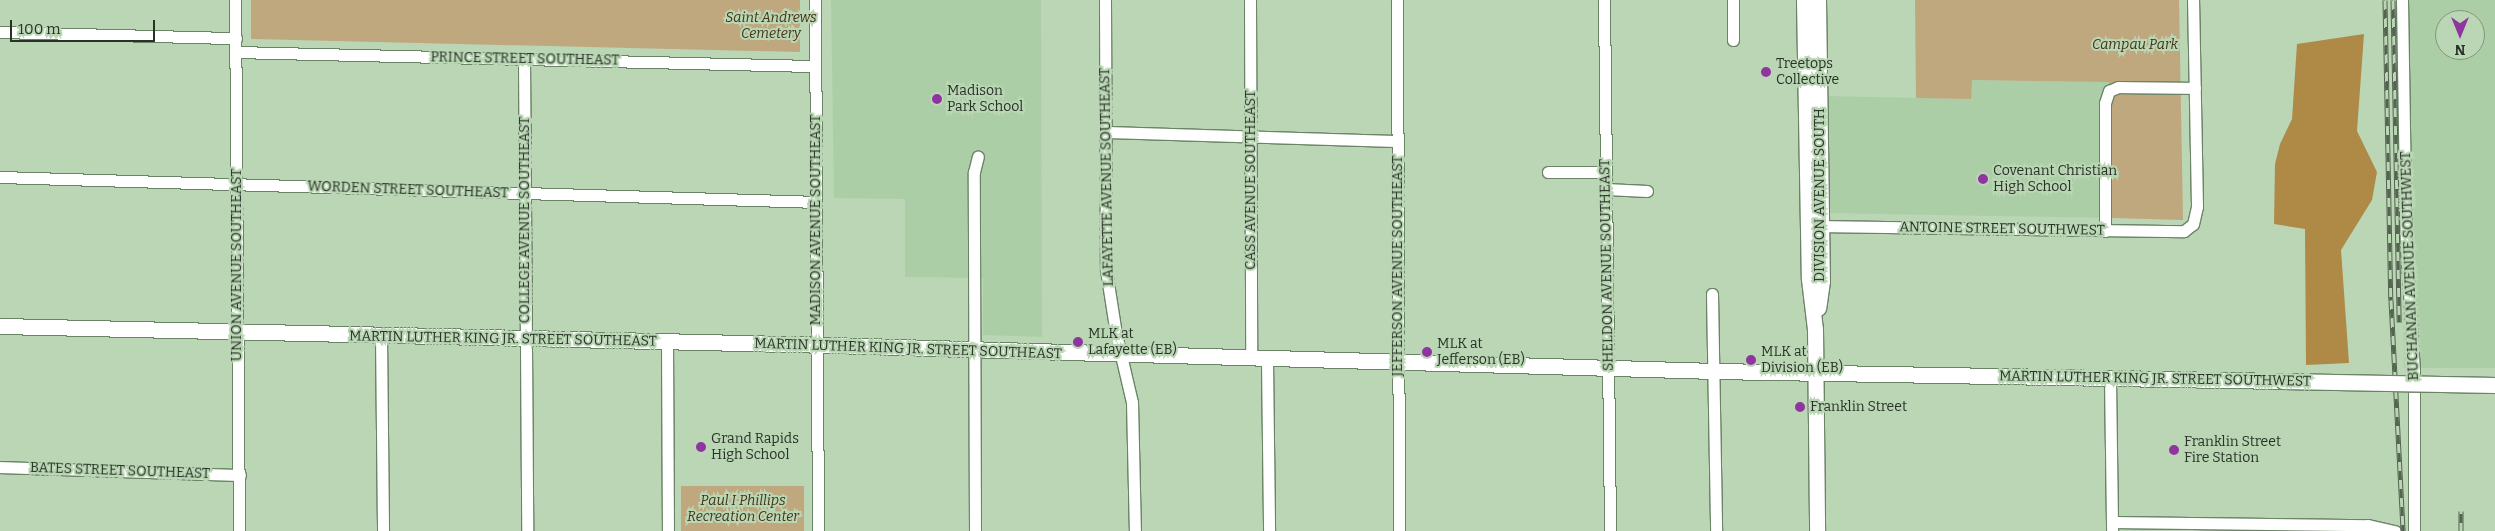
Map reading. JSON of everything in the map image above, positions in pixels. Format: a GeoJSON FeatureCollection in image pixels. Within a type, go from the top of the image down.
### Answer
{"type":"FeatureCollection","features":[{"type":"Feature","properties":{"kind":"main road","name":"DIVISION AVENUE SOUTH"},"geometry":{"type":"LineString","coordinates":[[1804,0],[1815,226]]}},
{"type":"Feature","properties":{"kind":"main road","name":"DIVISION AVENUE SOUTH"},"geometry":{"type":"LineString","coordinates":[[1817,531],[1815,329],[1809,279],[1815,226],[1818,0]]}},
{"type":"Feature","properties":{"kind":"main road","name":"MARTIN LUTHER KING JR. STREET SOUTHEAST"},"geometry":{"type":"LineString","coordinates":[[0,326],[526,340],[816,345],[974,352],[1267,360],[1398,361],[1816,373]]}},
{"type":"Feature","properties":{"kind":"main road","name":"MARTIN LUTHER KING JR. STREET SOUTHWEST"},"geometry":{"type":"LineString","coordinates":[[1816,373],[2495,385]]}},
{"type":"Feature","properties":{"kind":"street","name":"UNION AVENUE SOUTHEAST"},"geometry":{"type":"LineString","coordinates":[[235,0],[239,531]]}},
{"type":"Feature","properties":{"kind":"street","name":"MADISON AVENUE SOUTHEAST"},"geometry":{"type":"LineString","coordinates":[[815,0],[818,531]]}},
{"type":"Feature","properties":{"kind":"street","name":"LAFAYETTE AVENUE SOUTHEAST"},"geometry":{"type":"LineString","coordinates":[[1104,0],[1106,270],[1134,426],[1134,531]]}},
{"type":"Feature","properties":{"kind":"street","name":"CASS AVENUE SOUTHEAST"},"geometry":{"type":"LineString","coordinates":[[1250,0],[1251,359]]}},
{"type":"Feature","properties":{"kind":"street","name":"JEFFERSON AVENUE SOUTHEAST"},"geometry":{"type":"LineString","coordinates":[[1396,0],[1399,531]]}},
{"type":"Feature","properties":{"kind":"street","name":"SHELDON AVENUE SOUTHEAST"},"geometry":{"type":"LineString","coordinates":[[1604,0],[1610,531]]}},
{"type":"Feature","properties":{"kind":"street"},"geometry":{"type":"LineString","coordinates":[[1733,0],[1733,40]]}},
{"type":"Feature","properties":{"kind":"street"},"geometry":{"type":"LineString","coordinates":[[2105,232],[2105,103],[2109,91],[2118,87],[2195,88],[2193,0]]}},
{"type":"Feature","properties":{"kind":"street","name":"BUCHANAN AVENUE SOUTHWEST"},"geometry":{"type":"LineString","coordinates":[[2402,0],[2406,244],[2414,371],[2414,531]]}},
{"type":"Feature","properties":{"kind":"street"},"geometry":{"type":"LineString","coordinates":[[0,32],[236,38]]}},
{"type":"Feature","properties":{"kind":"street","name":"PRINCE STREET SOUTHEAST"},"geometry":{"type":"LineString","coordinates":[[235,52],[814,66]]}},
{"type":"Feature","properties":{"kind":"street","name":"COLLEGE AVENUE SOUTHEAST"},"geometry":{"type":"LineString","coordinates":[[524,59],[527,531]]}},
{"type":"Feature","properties":{"kind":"street","name":"ANTOINE STREET SOUTHWEST"},"geometry":{"type":"LineString","coordinates":[[1815,226],[2173,233],[2184,231],[2193,224],[2197,206],[2195,88]]}},
{"type":"Feature","properties":{"kind":"street"},"geometry":{"type":"LineString","coordinates":[[1105,132],[1397,141]]}},
{"type":"Feature","properties":{"kind":"street"},"geometry":{"type":"LineString","coordinates":[[975,531],[974,172],[978,156]]}},
{"type":"Feature","properties":{"kind":"street"},"geometry":{"type":"LineString","coordinates":[[1548,172],[1606,172]]}},
{"type":"Feature","properties":{"kind":"street","name":"WORDEN STREET SOUTHEAST"},"geometry":{"type":"LineString","coordinates":[[0,177],[237,186],[816,202]]}},
{"type":"Feature","properties":{"kind":"street"},"geometry":{"type":"LineString","coordinates":[[1606,189],[1647,191]]}},
{"type":"Feature","properties":{"kind":"street"},"geometry":{"type":"LineString","coordinates":[[1712,294],[1716,531]]}},
{"type":"Feature","properties":{"kind":"street"},"geometry":{"type":"LineString","coordinates":[[381,336],[383,531]]}},
{"type":"Feature","properties":{"kind":"street"},"geometry":{"type":"LineString","coordinates":[[667,343],[668,531]]}},
{"type":"Feature","properties":{"kind":"street"},"geometry":{"type":"LineString","coordinates":[[1267,360],[1269,531]]}},
{"type":"Feature","properties":{"kind":"street"},"geometry":{"type":"LineString","coordinates":[[2110,378],[2112,526],[2368,525],[2391,530]]}},
{"type":"Feature","properties":{"kind":"street","name":"BATES STREET SOUTHEAST"},"geometry":{"type":"LineString","coordinates":[[0,466],[240,475]]}},
{"type":"Feature","properties":{"kind":"shaded area","name":"Madison Park School"},"geometry":{"type":"Polygon","coordinates":[[[831,0],[1041,0],[1042,337],[983,335],[983,278],[905,277],[905,199],[834,198],[831,0]]]}},
{"type":"Feature","properties":{"kind":"shaded area"},"geometry":{"type":"Polygon","coordinates":[[[2397,0],[2495,0],[2495,368],[2404,368],[2397,0]]]}},
{"type":"Feature","properties":{"kind":"shaded area"},"geometry":{"type":"Polygon","coordinates":[[[2364,34],[2357,131],[2377,172],[2372,200],[2341,250],[2349,363],[2306,365],[2305,229],[2274,224],[2275,164],[2280,144],[2292,119],[2297,44],[2364,34]]]}},
{"type":"Feature","properties":{"kind":"shaded area"},"geometry":{"type":"Polygon","coordinates":[[[1971,80],[2109,82],[2112,218],[1826,213],[1824,96],[1971,99],[1971,80]]]}},
{"type":"Feature","properties":{"kind":"green space","name":"Saint Andrews Cemetery"},"geometry":{"type":"Polygon","coordinates":[[[251,0],[800,0],[800,52],[251,39],[251,0]]]}},
{"type":"Feature","properties":{"kind":"green space","name":"Campau Park"},"geometry":{"type":"Polygon","coordinates":[[[1915,0],[2179,0],[2183,220],[2112,218],[2109,82],[1972,80],[1971,99],[1916,98],[1915,0]]]}},
{"type":"Feature","properties":{"kind":"green space","name":"Paul I Phillips Recreation Center"},"geometry":{"type":"Polygon","coordinates":[[[681,486],[804,486],[804,531],[681,531],[681,486]]]}},
{"type":"Feature","properties":{"kind":"railway"},"geometry":{"type":"LineString","coordinates":[[2385,0],[2391,300],[2403,531]]}},
{"type":"Feature","properties":{"kind":"railway"},"geometry":{"type":"LineString","coordinates":[[2393,0],[2399,322]]}},
{"type":"Feature","properties":{"kind":"railway"},"geometry":{"type":"LineString","coordinates":[[2461,511],[2461,531]]}},
{"type":"Feature","properties":{"kind":"place","name":"Treetops Collective"},"geometry":{"type":"Point","coordinates":[1766,72]}},
{"type":"Feature","properties":{"kind":"place","name":"Madison Park School"},"geometry":{"type":"Point","coordinates":[937,99]}},
{"type":"Feature","properties":{"kind":"place","name":"Covenant Christian High School"},"geometry":{"type":"Point","coordinates":[1983,179]}},
{"type":"Feature","properties":{"kind":"place","name":"MLK at Lafayette (EB)"},"geometry":{"type":"Point","coordinates":[1078,342]}},
{"type":"Feature","properties":{"kind":"place","name":"MLK at Jefferson (EB)"},"geometry":{"type":"Point","coordinates":[1427,352]}},
{"type":"Feature","properties":{"kind":"place","name":"MLK at Division (EB)"},"geometry":{"type":"Point","coordinates":[1751,360]}},
{"type":"Feature","properties":{"kind":"place","name":"Franklin Street"},"geometry":{"type":"Point","coordinates":[1800,407]}},
{"type":"Feature","properties":{"kind":"place","name":"Grand Rapids High School"},"geometry":{"type":"Point","coordinates":[701,447]}},
{"type":"Feature","properties":{"kind":"place","name":"Franklin Street Fire Station"},"geometry":{"type":"Point","coordinates":[2174,450]}}]}
